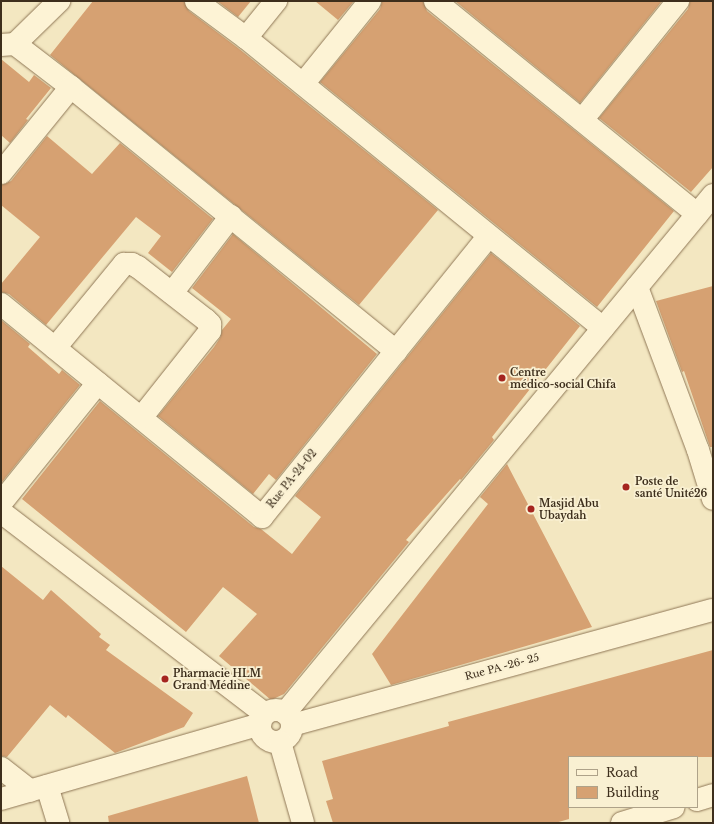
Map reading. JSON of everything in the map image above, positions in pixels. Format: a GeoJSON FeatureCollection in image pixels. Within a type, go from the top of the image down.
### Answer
{"type":"FeatureCollection","features":[{"type":"Feature","properties":{"kind":"street"},"geometry":{"type":"LineString","coordinates":[[59,1],[8,45],[71,87],[396,351]]}},
{"type":"Feature","properties":{"kind":"street"},"geometry":{"type":"LineString","coordinates":[[196,1],[246,38],[603,328]]}},
{"type":"Feature","properties":{"kind":"street"},"geometry":{"type":"LineString","coordinates":[[246,38],[276,1]]}},
{"type":"Feature","properties":{"kind":"street"},"geometry":{"type":"LineString","coordinates":[[303,84],[370,1]]}},
{"type":"Feature","properties":{"kind":"street"},"geometry":{"type":"LineString","coordinates":[[435,1],[697,214]]}},
{"type":"Feature","properties":{"kind":"street"},"geometry":{"type":"LineString","coordinates":[[582,120],[672,3]]}},
{"type":"Feature","properties":{"kind":"street"},"geometry":{"type":"LineString","coordinates":[[1,173],[71,87]]}},
{"type":"Feature","properties":{"kind":"street"},"geometry":{"type":"LineString","coordinates":[[276,724],[713,195]]}},
{"type":"Feature","properties":{"kind":"street"},"geometry":{"type":"LineString","coordinates":[[172,293],[231,216]]}},
{"type":"Feature","properties":{"kind":"street","name":"Rue PA-24-02"},"geometry":{"type":"LineString","coordinates":[[1,304],[262,517],[489,236]]}},
{"type":"Feature","properties":{"kind":"street"},"geometry":{"type":"LineString","coordinates":[[55,348],[124,264],[132,264],[138,267],[206,320],[210,324],[210,331],[141,418]]}},
{"type":"Feature","properties":{"kind":"street"},"geometry":{"type":"LineString","coordinates":[[637,287],[698,450],[710,476],[713,499]]}},
{"type":"Feature","properties":{"kind":"street"},"geometry":{"type":"LineString","coordinates":[[1,503],[98,383]]}},
{"type":"Feature","properties":{"kind":"street"},"geometry":{"type":"LineString","coordinates":[[1,512],[276,724],[303,823]]}},
{"type":"Feature","properties":{"kind":"street","name":"Rue PA -26- 25"},"geometry":{"type":"LineString","coordinates":[[1,799],[276,724],[713,610]]}},
{"type":"Feature","properties":{"kind":"street"},"geometry":{"type":"LineString","coordinates":[[1,768],[39,789],[58,823]]}},
{"type":"Feature","properties":{"kind":"street"},"geometry":{"type":"LineString","coordinates":[[698,800],[713,795]]}},
{"type":"Feature","properties":{"kind":"street"},"geometry":{"type":"LineString","coordinates":[[622,823],[671,808]]}},
{"type":"Feature","properties":{"kind":"building"},"geometry":{"type":"Polygon","coordinates":[[[93,1],[184,1],[189,11],[238,48],[438,210],[359,305],[50,55],[93,1]]]}},
{"type":"Feature","properties":{"kind":"building"},"geometry":{"type":"Polygon","coordinates":[[[217,1],[251,1],[238,17],[217,1]]]}},
{"type":"Feature","properties":{"kind":"building"},"geometry":{"type":"Polygon","coordinates":[[[315,1],[354,1],[338,20],[315,1]]]}},
{"type":"Feature","properties":{"kind":"building"},"geometry":{"type":"Polygon","coordinates":[[[382,1],[423,1],[427,11],[674,211],[597,307],[320,82],[380,9],[382,1]]]}},
{"type":"Feature","properties":{"kind":"building"},"geometry":{"type":"Polygon","coordinates":[[[455,1],[662,1],[580,103],[455,1]]]}},
{"type":"Feature","properties":{"kind":"building"},"geometry":{"type":"Polygon","coordinates":[[[690,1],[713,1],[713,167],[691,192],[599,118],[688,9],[690,1]]]}},
{"type":"Feature","properties":{"kind":"building"},"geometry":{"type":"Polygon","coordinates":[[[1,59],[29,82],[34,75],[51,88],[26,119],[28,120],[10,143],[1,135],[1,59]]]}},
{"type":"Feature","properties":{"kind":"building"},"geometry":{"type":"Polygon","coordinates":[[[47,136],[92,174],[120,143],[213,219],[172,272],[148,253],[161,236],[136,217],[46,325],[9,294],[1,292],[1,284],[40,237],[1,205],[1,185],[11,181],[47,136]]]}},
{"type":"Feature","properties":{"kind":"building"},"geometry":{"type":"Polygon","coordinates":[[[233,234],[377,354],[276,480],[269,474],[253,494],[158,416],[214,347],[220,338],[222,330],[231,319],[192,288],[233,234]]]}},
{"type":"Feature","properties":{"kind":"building"},"geometry":{"type":"Polygon","coordinates":[[[491,253],[580,326],[492,437],[494,440],[461,480],[460,479],[406,540],[409,542],[284,694],[271,700],[219,656],[257,614],[223,587],[186,632],[22,499],[100,401],[254,527],[261,529],[292,554],[321,517],[295,496],[491,253]]]}},
{"type":"Feature","properties":{"kind":"building"},"geometry":{"type":"Polygon","coordinates":[[[713,286],[713,447],[710,447],[684,371],[682,372],[656,301],[713,286]]]}},
{"type":"Feature","properties":{"kind":"building"},"geometry":{"type":"Polygon","coordinates":[[[1,320],[30,344],[28,347],[59,374],[62,370],[80,385],[2,482],[1,320]]]}},
{"type":"Feature","properties":{"kind":"building"},"geometry":{"type":"Polygon","coordinates":[[[507,464],[592,627],[391,685],[372,654],[488,504],[480,497],[507,464]]]}},
{"type":"Feature","properties":{"kind":"building"},"geometry":{"type":"Polygon","coordinates":[[[1,566],[43,600],[51,590],[101,634],[99,637],[110,645],[106,650],[193,713],[184,727],[115,753],[68,715],[66,718],[50,705],[7,757],[1,756],[1,566]]]}},
{"type":"Feature","properties":{"kind":"building"},"geometry":{"type":"Polygon","coordinates":[[[713,650],[713,757],[568,756],[569,819],[555,823],[333,823],[326,801],[333,799],[322,761],[449,726],[448,722],[713,650]]]}},
{"type":"Feature","properties":{"kind":"building"},"geometry":{"type":"Polygon","coordinates":[[[247,776],[259,823],[109,823],[108,816],[247,776]]]}},
{"type":"Feature","properties":{"kind":"place","name":"Centre médico-social Chifa"},"geometry":{"type":"Point","coordinates":[502,378]}},
{"type":"Feature","properties":{"kind":"place","name":"Poste de santé Unité26"},"geometry":{"type":"Point","coordinates":[626,487]}},
{"type":"Feature","properties":{"kind":"place","name":"Masjid Abu Ubaydah"},"geometry":{"type":"Point","coordinates":[531,509]}},
{"type":"Feature","properties":{"kind":"place","name":"Pharmacie HLM Grand Médine"},"geometry":{"type":"Point","coordinates":[165,679]}}]}
